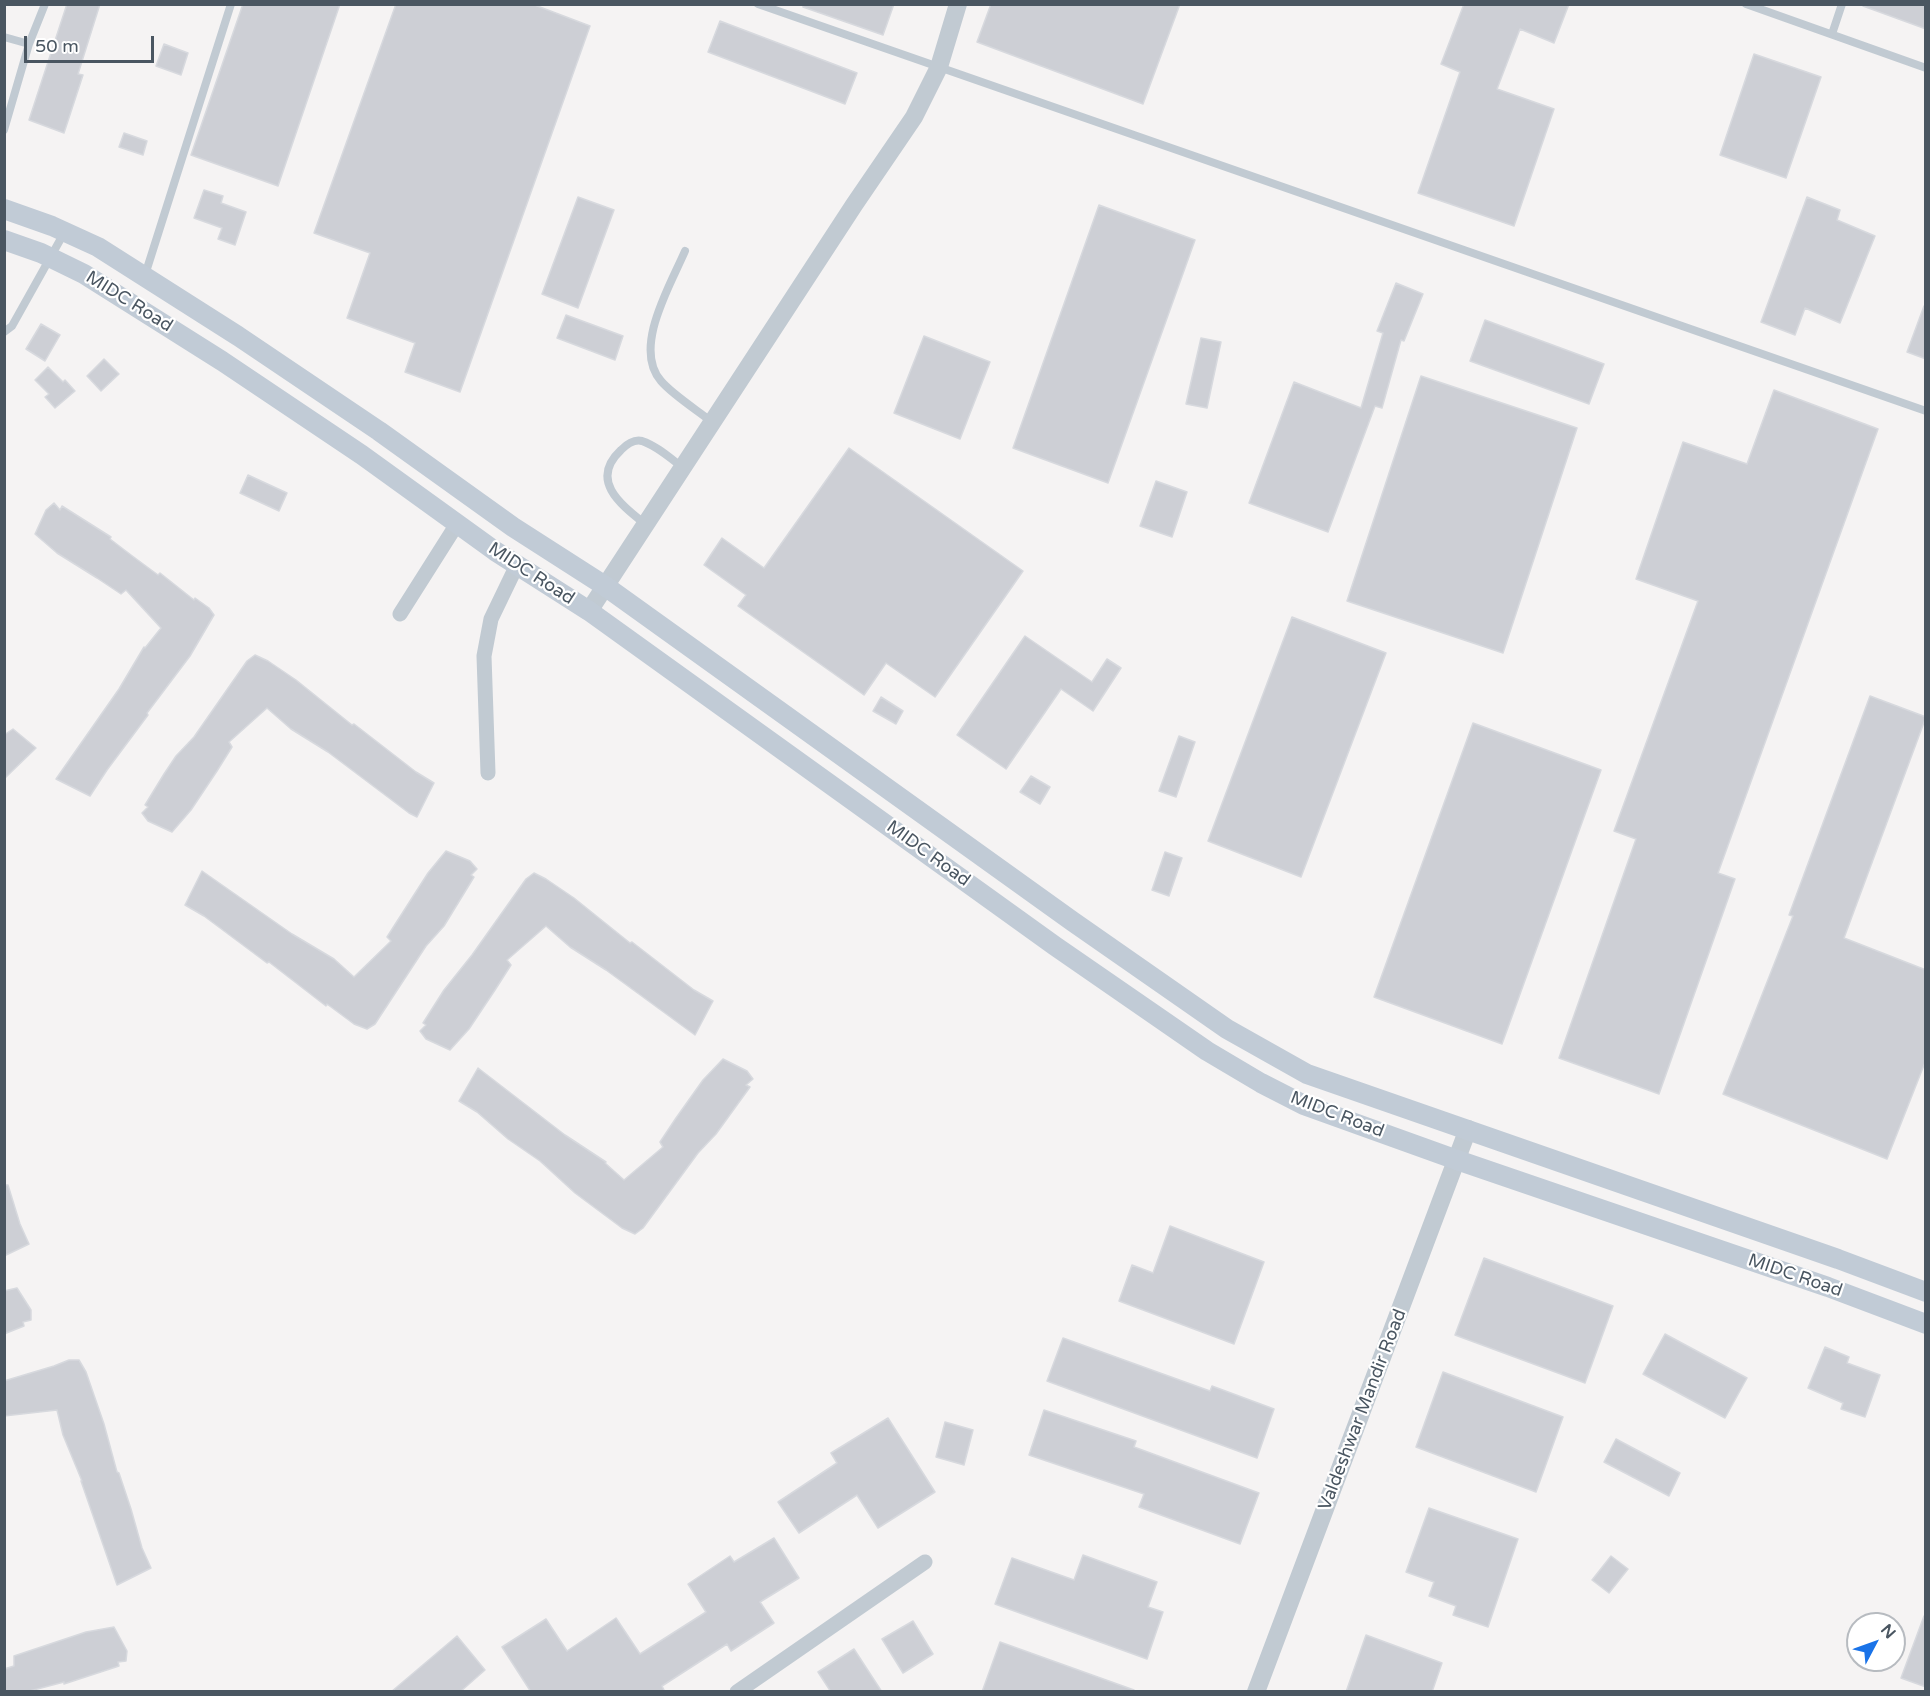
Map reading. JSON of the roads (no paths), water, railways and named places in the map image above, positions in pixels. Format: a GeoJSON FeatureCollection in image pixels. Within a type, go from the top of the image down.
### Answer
{"type":"FeatureCollection","features":[{"type":"Feature","properties":{"kind":"main road","name":"MIDC Road"},"geometry":{"type":"LineString","coordinates":[[4,209],[65,232],[98,248],[238,336],[379,430],[513,527],[605,586],[1072,921],[1227,1029],[1306,1074],[1838,1259],[1926,1292]]}},
{"type":"Feature","properties":{"kind":"main road","name":"MIDC Road"},"geometry":{"type":"LineString","coordinates":[[4,240],[84,274],[222,361],[362,455],[516,565],[589,611],[1045,939],[1207,1051],[1261,1083],[1304,1105],[1828,1287],[1926,1324]]}},
{"type":"Feature","properties":{"kind":"street"},"geometry":{"type":"LineString","coordinates":[[589,611],[914,117],[939,67],[958,4]]}},
{"type":"Feature","properties":{"kind":"street"},"geometry":{"type":"LineString","coordinates":[[400,614],[457,524]]}},
{"type":"Feature","properties":{"kind":"street"},"geometry":{"type":"LineString","coordinates":[[488,773],[484,656],[491,619],[516,565]]}},
{"type":"Feature","properties":{"kind":"street","name":"Valdeshwar Mandir Road"},"geometry":{"type":"LineString","coordinates":[[1256,1692],[1468,1129]]}},
{"type":"Feature","properties":{"kind":"street"},"geometry":{"type":"LineString","coordinates":[[737,1692],[925,1562]]}},
{"type":"Feature","properties":{"kind":"lane"},"geometry":{"type":"LineString","coordinates":[[4,130],[29,44],[45,4]]}},
{"type":"Feature","properties":{"kind":"lane"},"geometry":{"type":"LineString","coordinates":[[144,277],[231,4]]}},
{"type":"Feature","properties":{"kind":"lane"},"geometry":{"type":"LineString","coordinates":[[758,4],[1926,411]]}},
{"type":"Feature","properties":{"kind":"lane"},"geometry":{"type":"LineString","coordinates":[[1746,4],[1926,68]]}},
{"type":"Feature","properties":{"kind":"lane"},"geometry":{"type":"LineString","coordinates":[[1832,34],[1842,4]]}},
{"type":"Feature","properties":{"kind":"lane"},"geometry":{"type":"LineString","coordinates":[[4,37],[29,44]]}},
{"type":"Feature","properties":{"kind":"lane"},"geometry":{"type":"LineString","coordinates":[[4,332],[12,326],[65,232]]}},
{"type":"Feature","properties":{"kind":"lane"},"geometry":{"type":"LineString","coordinates":[[686,251],[652,327],[651,360],[660,381],[712,422]]}},
{"type":"Feature","properties":{"kind":"lane"},"geometry":{"type":"LineString","coordinates":[[645,524],[631,513],[609,489],[606,477],[609,465],[628,443],[640,441],[660,450],[682,468]]}}]}
